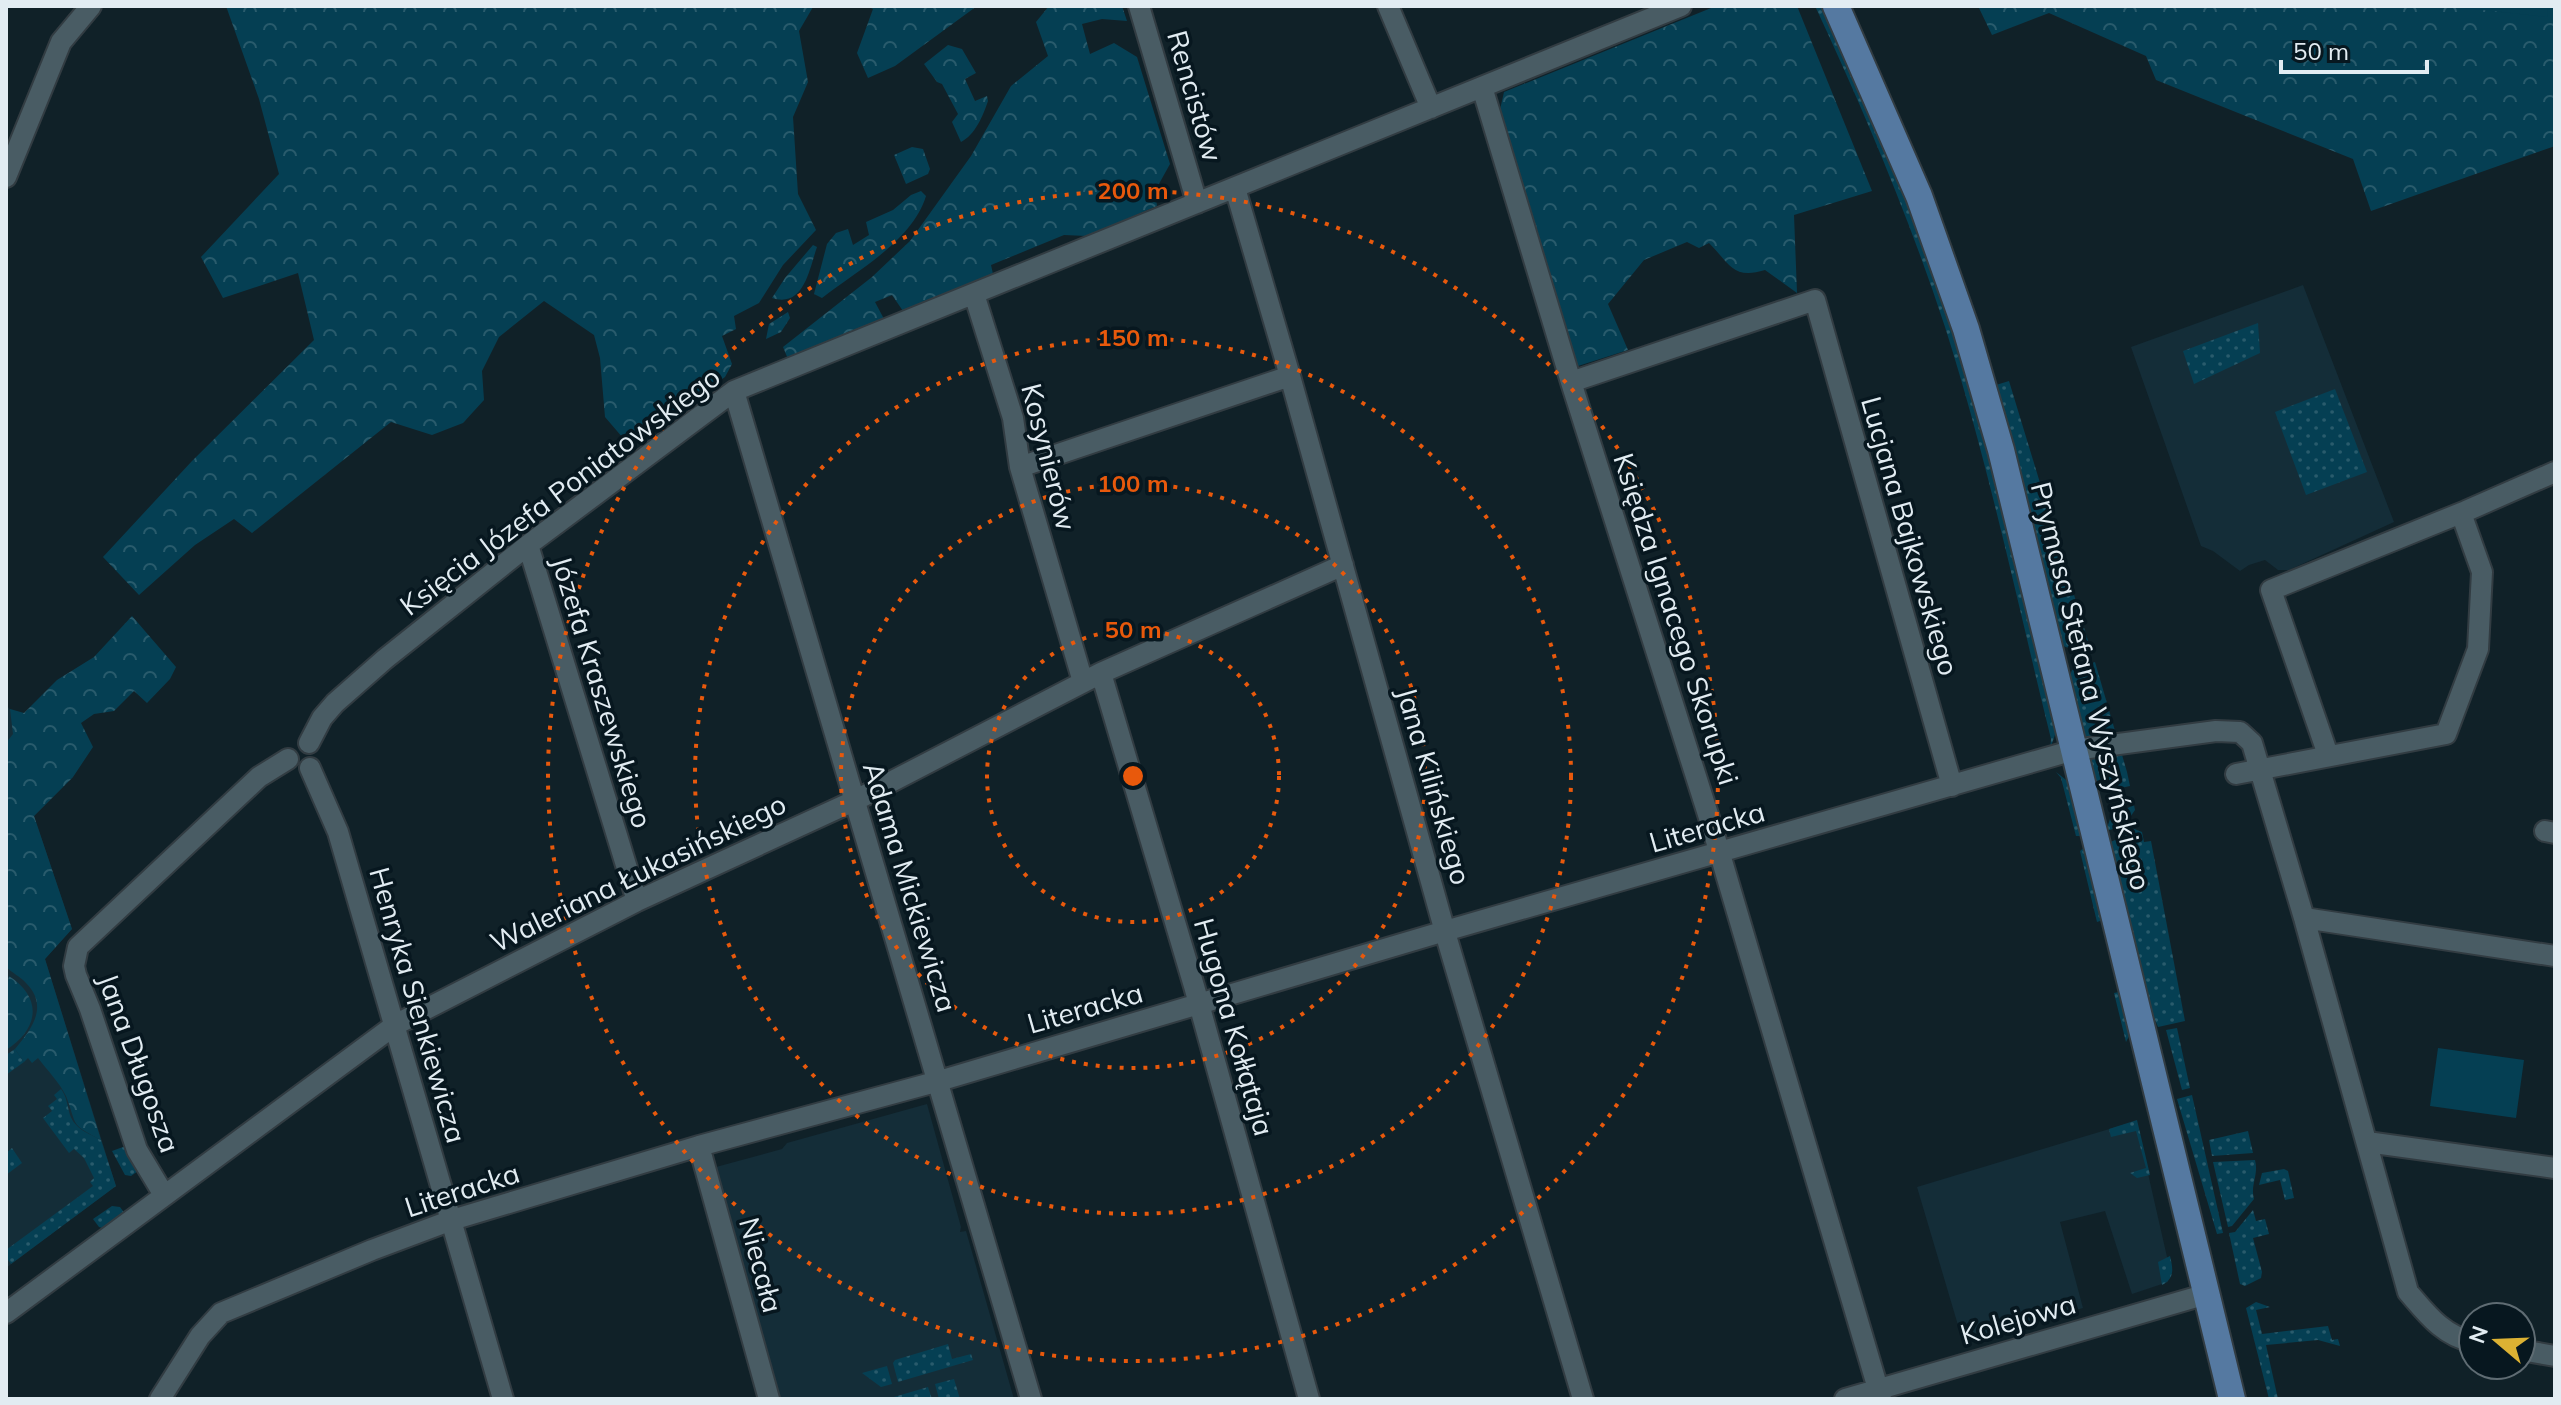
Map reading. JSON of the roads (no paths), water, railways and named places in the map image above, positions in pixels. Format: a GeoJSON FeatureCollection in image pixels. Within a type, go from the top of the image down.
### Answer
{"type":"FeatureCollection","features":[{"type":"Feature","properties":{"kind":"main road","name":"Prymasa Stefana Wyszyńskiego"},"geometry":{"type":"LineString","coordinates":[[1836,6],[1914,184],[1966,329],[2001,450],[2232,1399]]}},
{"type":"Feature","properties":{"kind":"street"},"geometry":{"type":"LineString","coordinates":[[6,177],[58,49],[68,31],[91,6]]}},
{"type":"Feature","properties":{"kind":"street","name":"Rencistów"},"geometry":{"type":"LineString","coordinates":[[1139,6],[1197,203]]}},
{"type":"Feature","properties":{"kind":"street"},"geometry":{"type":"LineString","coordinates":[[1388,6],[1431,108]]}},
{"type":"Feature","properties":{"kind":"street","name":"Księcia Józefa Poniatowskiego"},"geometry":{"type":"LineString","coordinates":[[309,743],[322,718],[346,691],[528,545],[734,391],[1681,6]]}},
{"type":"Feature","properties":{"kind":"street","name":"Księdza Ignacego Skorupki"},"geometry":{"type":"LineString","coordinates":[[1482,87],[1719,853],[1879,1394]]}},
{"type":"Feature","properties":{"kind":"street","name":"Jana Kilińskiego"},"geometry":{"type":"LineString","coordinates":[[1235,188],[1445,931],[1583,1399]]}},
{"type":"Feature","properties":{"kind":"street","name":"Kosynierów"},"geometry":{"type":"LineString","coordinates":[[974,294],[1013,418],[1020,467],[1092,677]]}},
{"type":"Feature","properties":{"kind":"street","name":"Lucjana Bajkowskiego"},"geometry":{"type":"LineString","coordinates":[[1571,382],[1815,300],[1952,786]]}},
{"type":"Feature","properties":{"kind":"street"},"geometry":{"type":"LineString","coordinates":[[1020,467],[1290,376]]}},
{"type":"Feature","properties":{"kind":"street","name":"Adama Mickiewicza"},"geometry":{"type":"LineString","coordinates":[[734,391],[1031,1399]]}},
{"type":"Feature","properties":{"kind":"street"},"geometry":{"type":"LineString","coordinates":[[2328,755],[2271,590],[2555,472]]}},
{"type":"Feature","properties":{"kind":"street"},"geometry":{"type":"LineString","coordinates":[[2236,774],[2446,734],[2478,649],[2482,572],[2461,513]]}},
{"type":"Feature","properties":{"kind":"street","name":"Józefa Kraszewskiego"},"geometry":{"type":"LineString","coordinates":[[528,545],[637,901]]}},
{"type":"Feature","properties":{"kind":"street","name":"Waleriana Łukasińskiego"},"geometry":{"type":"LineString","coordinates":[[6,1313],[395,1025],[637,901],[856,800],[1092,677],[1343,565]]}},
{"type":"Feature","properties":{"kind":"street","name":"Hugona Kołłątaja"},"geometry":{"type":"LineString","coordinates":[[1092,677],[1199,1005],[1309,1399]]}},
{"type":"Feature","properties":{"kind":"street","name":"Literacka"},"geometry":{"type":"LineString","coordinates":[[160,1399],[200,1336],[221,1313],[452,1220],[2074,750],[2216,731],[2240,732],[2252,743],[2261,769]]}},
{"type":"Feature","properties":{"kind":"street"},"geometry":{"type":"LineString","coordinates":[[300,742],[309,743],[317,756],[310,768],[297,769],[288,759],[292,746],[300,742]]}},
{"type":"Feature","properties":{"kind":"street","name":"Jana Długosza"},"geometry":{"type":"LineString","coordinates":[[164,1195],[137,1150],[76,975],[74,966],[78,947],[259,777],[288,759]]}},
{"type":"Feature","properties":{"kind":"street","name":"Henryka Sienkiewicza"},"geometry":{"type":"LineString","coordinates":[[310,768],[336,823],[503,1399]]}},
{"type":"Feature","properties":{"kind":"street"},"geometry":{"type":"LineString","coordinates":[[2261,769],[2408,1292],[2438,1327],[2457,1337]]}},
{"type":"Feature","properties":{"kind":"street"},"geometry":{"type":"LineString","coordinates":[[2304,918],[2555,956]]}},
{"type":"Feature","properties":{"kind":"street"},"geometry":{"type":"LineString","coordinates":[[2367,1142],[2555,1168]]}},
{"type":"Feature","properties":{"kind":"street","name":"Niecała"},"geometry":{"type":"LineString","coordinates":[[699,1146],[769,1399]]}},
{"type":"Feature","properties":{"kind":"street","name":"Kolejowa"},"geometry":{"type":"LineString","coordinates":[[1845,1399],[1879,1394],[2207,1294]]}}]}
